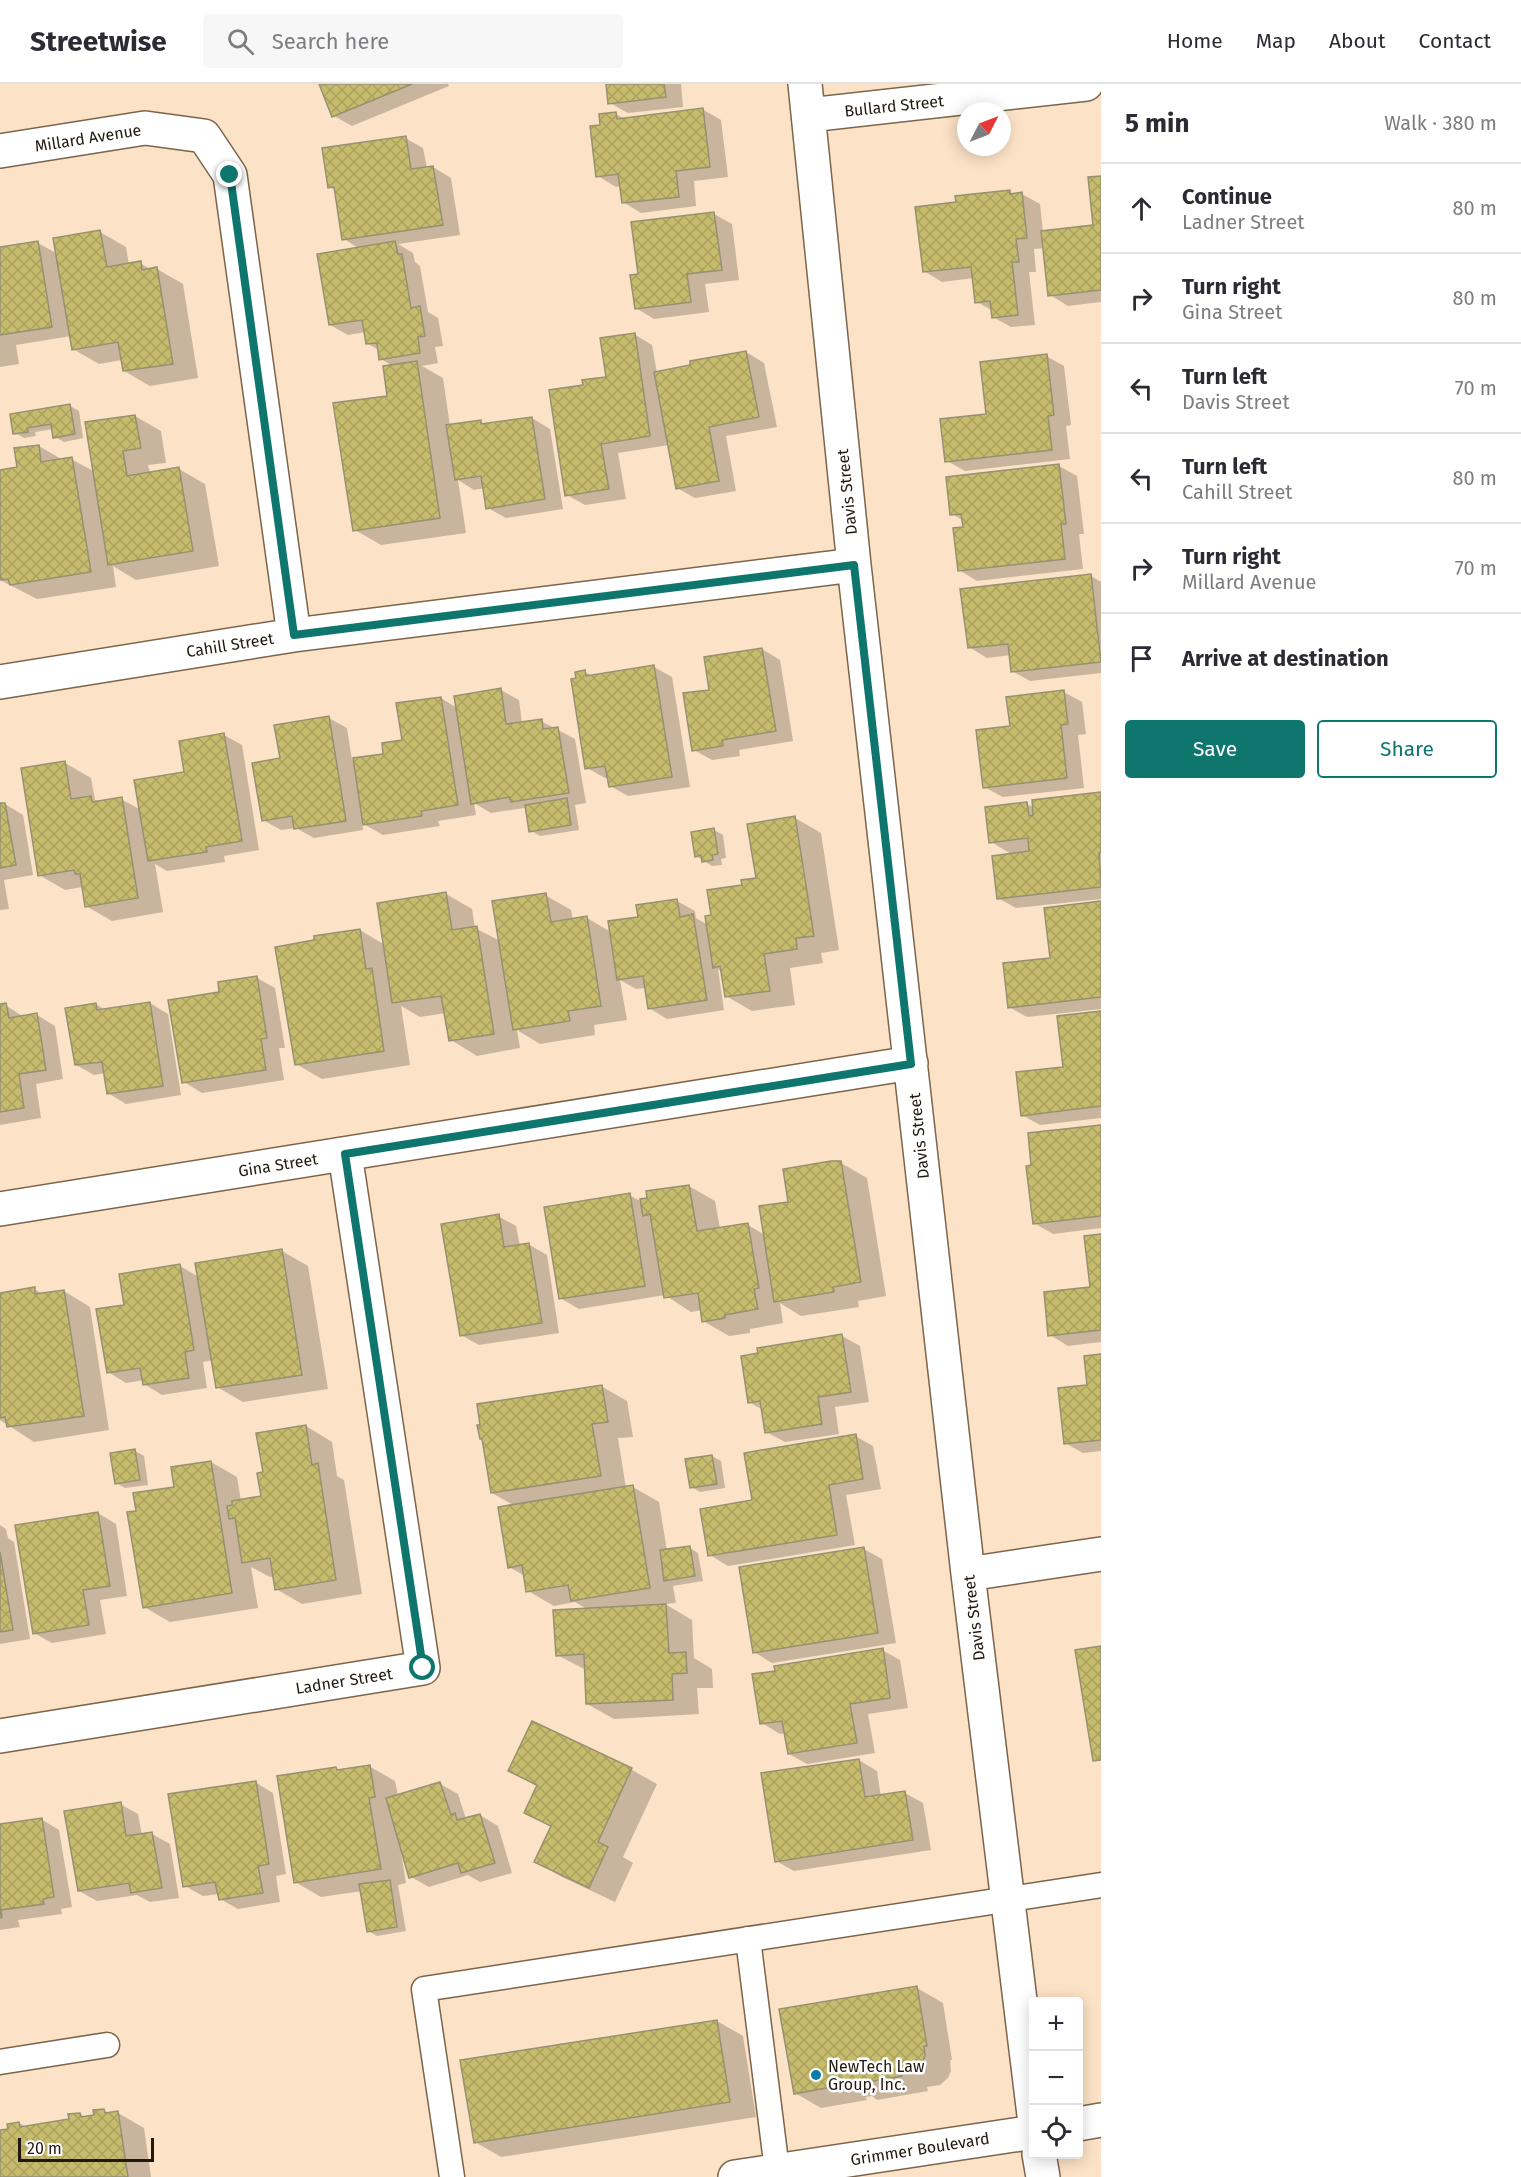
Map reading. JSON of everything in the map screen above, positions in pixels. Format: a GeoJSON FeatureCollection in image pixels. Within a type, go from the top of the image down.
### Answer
{"type":"FeatureCollection","features":[{"type":"Feature","properties":{"kind":"street","name":"Bullard Street"},"geometry":{"type":"LineString","coordinates":[[807,100],[1086,84]]}},
{"type":"Feature","properties":{"kind":"street","name":"Davis Street"},"geometry":{"type":"LineString","coordinates":[[807,100],[854,565],[968,1574],[1033,2105]]}},
{"type":"Feature","properties":{"kind":"street","name":"Millard Avenue"},"geometry":{"type":"LineString","coordinates":[[0,151],[145,128],[204,136],[230,175],[294,635]]}},
{"type":"Feature","properties":{"kind":"street","name":"Cahill Street"},"geometry":{"type":"LineString","coordinates":[[0,682],[294,635],[854,565]]}},
{"type":"Feature","properties":{"kind":"street","name":"Gina Street"},"geometry":{"type":"LineString","coordinates":[[0,1209],[911,1064]]}},
{"type":"Feature","properties":{"kind":"street","name":"Ladner Street"},"geometry":{"type":"LineString","coordinates":[[0,1736],[423,1668],[345,1154]]}},
{"type":"Feature","properties":{"kind":"street"},"geometry":{"type":"LineString","coordinates":[[968,1574],[1101,1554]]}},
{"type":"Feature","properties":{"kind":"street"},"geometry":{"type":"LineString","coordinates":[[1083,2123],[1101,2120]]}},
{"type":"Feature","properties":{"kind":"street","name":"Grimmer Boulevard"},"geometry":{"type":"LineString","coordinates":[[735,2177],[1029,2133]]}},
{"type":"Feature","properties":{"kind":"street"},"geometry":{"type":"LineString","coordinates":[[1040,2159],[1043,2177]]}},
{"type":"Feature","properties":{"kind":"lane"},"geometry":{"type":"LineString","coordinates":[[452,2177],[423,1989],[1101,1885]]}},
{"type":"Feature","properties":{"kind":"lane"},"geometry":{"type":"LineString","coordinates":[[748,1939],[777,2170]]}},
{"type":"Feature","properties":{"kind":"lane"},"geometry":{"type":"LineString","coordinates":[[0,2062],[106,2044]]}},
{"type":"Feature","properties":{"kind":"building"},"geometry":{"type":"Polygon","coordinates":[[[319,84],[412,84],[332,117],[319,84]]]}},
{"type":"Feature","properties":{"kind":"building"},"geometry":{"type":"Polygon","coordinates":[[[606,84],[664,84],[666,97],[608,104],[606,84]]]}},
{"type":"Feature","properties":{"kind":"building"},"geometry":{"type":"Polygon","coordinates":[[[703,108],[710,167],[676,171],[679,197],[622,203],[618,174],[596,177],[590,126],[600,125],[599,114],[616,112],[617,119],[703,108]]]}},
{"type":"Feature","properties":{"kind":"building"},"geometry":{"type":"Polygon","coordinates":[[[406,136],[411,169],[433,166],[443,225],[342,240],[334,187],[328,188],[322,148],[406,136]]]}},
{"type":"Feature","properties":{"kind":"building"},"geometry":{"type":"Polygon","coordinates":[[[1101,176],[1101,290],[1048,296],[1041,231],[1093,225],[1088,177],[1101,176]]]}},
{"type":"Feature","properties":{"kind":"building"},"geometry":{"type":"Polygon","coordinates":[[[1010,190],[1010,194],[1022,192],[1027,238],[1016,239],[1019,262],[1012,262],[1018,315],[992,318],[990,301],[975,303],[971,267],[923,272],[915,207],[956,202],[955,196],[1010,190]]]}},
{"type":"Feature","properties":{"kind":"building"},"geometry":{"type":"Polygon","coordinates":[[[714,212],[722,270],[687,274],[691,302],[635,309],[630,275],[638,274],[631,222],[714,212]]]}},
{"type":"Feature","properties":{"kind":"building"},"geometry":{"type":"Polygon","coordinates":[[[100,230],[107,267],[141,261],[142,270],[157,267],[173,364],[123,371],[118,342],[72,350],[53,238],[100,230]]]}},
{"type":"Feature","properties":{"kind":"building"},"geometry":{"type":"Polygon","coordinates":[[[38,241],[52,327],[0,335],[0,247],[38,241]]]}},
{"type":"Feature","properties":{"kind":"building"},"geometry":{"type":"Polygon","coordinates":[[[395,241],[398,254],[402,254],[411,308],[420,306],[425,336],[418,337],[420,353],[379,360],[377,343],[366,344],[362,320],[329,325],[317,254],[395,241]]]}},
{"type":"Feature","properties":{"kind":"building"},"geometry":{"type":"Polygon","coordinates":[[[635,333],[650,436],[601,444],[609,489],[565,496],[549,390],[583,385],[582,380],[606,377],[600,338],[635,333]]]}},
{"type":"Feature","properties":{"kind":"building"},"geometry":{"type":"Polygon","coordinates":[[[746,351],[759,417],[709,427],[719,481],[676,489],[654,372],[690,365],[690,361],[746,351]]]}},
{"type":"Feature","properties":{"kind":"building"},"geometry":{"type":"Polygon","coordinates":[[[1047,354],[1054,415],[1048,416],[1052,450],[945,462],[940,419],[986,414],[980,362],[1047,354]]]}},
{"type":"Feature","properties":{"kind":"building"},"geometry":{"type":"Polygon","coordinates":[[[417,361],[440,518],[353,531],[333,403],[387,396],[383,366],[417,361]]]}},
{"type":"Feature","properties":{"kind":"building"},"geometry":{"type":"Polygon","coordinates":[[[70,404],[75,434],[53,438],[51,424],[27,428],[28,432],[13,434],[10,414],[70,404]]]}},
{"type":"Feature","properties":{"kind":"building"},"geometry":{"type":"Polygon","coordinates":[[[135,415],[141,448],[123,451],[127,476],[179,467],[193,551],[108,565],[85,422],[135,415]]]}},
{"type":"Feature","properties":{"kind":"building"},"geometry":{"type":"Polygon","coordinates":[[[532,417],[545,499],[486,509],[481,476],[455,480],[446,425],[481,420],[481,424],[532,417]]]}},
{"type":"Feature","properties":{"kind":"building"},"geometry":{"type":"Polygon","coordinates":[[[39,445],[41,462],[72,457],[91,572],[10,585],[8,579],[1,580],[0,576],[0,470],[17,467],[14,448],[39,445]]]}},
{"type":"Feature","properties":{"kind":"building"},"geometry":{"type":"Polygon","coordinates":[[[1059,464],[1066,524],[1061,524],[1065,559],[958,571],[953,528],[963,527],[961,514],[950,515],[946,477],[1059,464]]]}},
{"type":"Feature","properties":{"kind":"building"},"geometry":{"type":"Polygon","coordinates":[[[1091,574],[1101,662],[1011,672],[1008,644],[968,648],[960,589],[1091,574]]]}},
{"type":"Feature","properties":{"kind":"building"},"geometry":{"type":"Polygon","coordinates":[[[762,648],[776,731],[722,740],[723,746],[692,751],[683,693],[709,690],[704,657],[762,648]]]}},
{"type":"Feature","properties":{"kind":"building"},"geometry":{"type":"Polygon","coordinates":[[[654,665],[672,777],[609,787],[605,766],[585,769],[571,679],[576,678],[575,672],[585,670],[586,676],[654,665]]]}},
{"type":"Feature","properties":{"kind":"building"},"geometry":{"type":"Polygon","coordinates":[[[501,688],[506,724],[542,719],[543,729],[558,727],[569,793],[511,802],[509,797],[471,804],[454,696],[501,688]]]}},
{"type":"Feature","properties":{"kind":"building"},"geometry":{"type":"Polygon","coordinates":[[[1064,690],[1068,724],[1061,725],[1067,778],[983,788],[976,730],[1010,726],[1006,697],[1064,690]]]}},
{"type":"Feature","properties":{"kind":"building"},"geometry":{"type":"Polygon","coordinates":[[[441,697],[458,805],[421,811],[422,816],[363,825],[353,758],[383,754],[382,743],[402,740],[396,703],[441,697]]]}},
{"type":"Feature","properties":{"kind":"building"},"geometry":{"type":"Polygon","coordinates":[[[329,716],[346,821],[294,829],[292,816],[262,821],[252,763],[280,758],[274,725],[329,716]]]}},
{"type":"Feature","properties":{"kind":"building"},"geometry":{"type":"Polygon","coordinates":[[[224,733],[242,841],[206,847],[207,852],[148,861],[134,780],[184,772],[179,741],[224,733]]]}},
{"type":"Feature","properties":{"kind":"building"},"geometry":{"type":"Polygon","coordinates":[[[65,761],[71,799],[91,796],[92,802],[122,797],[138,898],[85,907],[80,874],[75,874],[74,870],[38,876],[21,768],[65,761]]]}},
{"type":"Feature","properties":{"kind":"building"},"geometry":{"type":"Polygon","coordinates":[[[1101,792],[1101,853],[1099,853],[1101,887],[997,899],[992,856],[1029,851],[1028,838],[989,843],[985,807],[1027,802],[1029,816],[1033,815],[1032,800],[1101,792]]]}},
{"type":"Feature","properties":{"kind":"building"},"geometry":{"type":"Polygon","coordinates":[[[567,798],[571,825],[529,832],[525,805],[567,798]]]}},
{"type":"Feature","properties":{"kind":"building"},"geometry":{"type":"Polygon","coordinates":[[[0,803],[5,803],[16,865],[0,868],[0,803]]]}},
{"type":"Feature","properties":{"kind":"building"},"geometry":{"type":"Polygon","coordinates":[[[795,816],[814,936],[796,938],[797,949],[764,954],[770,991],[725,997],[720,966],[713,968],[705,916],[711,915],[707,890],[742,885],[741,880],[756,878],[747,824],[795,816]]]}},
{"type":"Feature","properties":{"kind":"building"},"geometry":{"type":"Polygon","coordinates":[[[714,828],[718,854],[712,855],[713,860],[702,862],[701,855],[695,857],[691,832],[714,828]]]}},
{"type":"Feature","properties":{"kind":"building"},"geometry":{"type":"Polygon","coordinates":[[[446,892],[452,930],[477,926],[494,1034],[449,1041],[441,996],[392,1003],[377,903],[446,892]]]}},
{"type":"Feature","properties":{"kind":"building"},"geometry":{"type":"Polygon","coordinates":[[[546,893],[551,922],[587,916],[601,1006],[568,1011],[570,1021],[513,1030],[492,901],[546,893]]]}},
{"type":"Feature","properties":{"kind":"building"},"geometry":{"type":"Polygon","coordinates":[[[677,899],[680,917],[693,914],[707,1000],[648,1009],[643,976],[617,980],[608,921],[638,917],[636,905],[677,899]]]}},
{"type":"Feature","properties":{"kind":"building"},"geometry":{"type":"Polygon","coordinates":[[[1101,901],[1101,997],[1008,1008],[1003,963],[1050,958],[1044,908],[1101,901]]]}},
{"type":"Feature","properties":{"kind":"building"},"geometry":{"type":"Polygon","coordinates":[[[360,929],[366,969],[372,968],[384,1051],[295,1065],[275,947],[314,940],[314,936],[360,929]]]}},
{"type":"Feature","properties":{"kind":"building"},"geometry":{"type":"Polygon","coordinates":[[[257,976],[267,1038],[261,1039],[266,1070],[182,1083],[168,1000],[219,992],[218,982],[257,976]]]}},
{"type":"Feature","properties":{"kind":"building"},"geometry":{"type":"Polygon","coordinates":[[[150,1002],[163,1086],[107,1094],[102,1062],[75,1065],[65,1008],[96,1003],[97,1010],[150,1002]]]}},
{"type":"Feature","properties":{"kind":"building"},"geometry":{"type":"Polygon","coordinates":[[[6,1003],[9,1018],[37,1013],[46,1070],[19,1074],[24,1108],[0,1112],[0,1004],[6,1003]]]}},
{"type":"Feature","properties":{"kind":"building"},"geometry":{"type":"Polygon","coordinates":[[[1101,1011],[1101,1106],[1021,1116],[1016,1072],[1063,1067],[1057,1016],[1101,1011]]]}},
{"type":"Feature","properties":{"kind":"building"},"geometry":{"type":"Polygon","coordinates":[[[1101,1125],[1101,1216],[1033,1224],[1026,1166],[1031,1165],[1028,1133],[1101,1125]]]}},
{"type":"Feature","properties":{"kind":"building"},"geometry":{"type":"Polygon","coordinates":[[[841,1161],[861,1282],[833,1287],[834,1292],[774,1302],[759,1206],[788,1202],[783,1169],[841,1161]]]}},
{"type":"Feature","properties":{"kind":"building"},"geometry":{"type":"Polygon","coordinates":[[[689,1185],[697,1231],[748,1223],[759,1288],[754,1289],[758,1309],[702,1322],[698,1293],[664,1298],[650,1214],[643,1216],[640,1199],[647,1198],[646,1191],[689,1185]]]}},
{"type":"Feature","properties":{"kind":"building"},"geometry":{"type":"Polygon","coordinates":[[[630,1193],[645,1286],[559,1299],[544,1207],[630,1193]]]}},
{"type":"Feature","properties":{"kind":"building"},"geometry":{"type":"Polygon","coordinates":[[[499,1214],[504,1247],[529,1243],[542,1323],[460,1336],[441,1224],[499,1214]]]}},
{"type":"Feature","properties":{"kind":"building"},"geometry":{"type":"Polygon","coordinates":[[[1101,1234],[1101,1330],[1048,1336],[1044,1292],[1090,1287],[1084,1236],[1101,1234]]]}},
{"type":"Feature","properties":{"kind":"building"},"geometry":{"type":"Polygon","coordinates":[[[282,1249],[302,1375],[216,1388],[195,1263],[282,1249]]]}},
{"type":"Feature","properties":{"kind":"building"},"geometry":{"type":"Polygon","coordinates":[[[180,1264],[194,1350],[185,1352],[189,1378],[143,1385],[140,1368],[107,1373],[96,1309],[124,1305],[119,1274],[180,1264]]]}},
{"type":"Feature","properties":{"kind":"building"},"geometry":{"type":"Polygon","coordinates":[[[35,1287],[35,1294],[64,1290],[84,1416],[7,1427],[5,1417],[0,1418],[0,1293],[35,1287]]]}},
{"type":"Feature","properties":{"kind":"building"},"geometry":{"type":"Polygon","coordinates":[[[842,1334],[851,1392],[818,1397],[822,1424],[765,1433],[760,1401],[748,1403],[741,1356],[758,1353],[757,1348],[842,1334]]]}},
{"type":"Feature","properties":{"kind":"building"},"geometry":{"type":"Polygon","coordinates":[[[1101,1354],[1101,1440],[1064,1444],[1058,1388],[1087,1385],[1084,1356],[1101,1354]]]}},
{"type":"Feature","properties":{"kind":"building"},"geometry":{"type":"Polygon","coordinates":[[[602,1385],[608,1422],[592,1424],[601,1476],[491,1493],[482,1439],[480,1439],[477,1425],[480,1425],[477,1404],[602,1385]]]}},
{"type":"Feature","properties":{"kind":"building"},"geometry":{"type":"Polygon","coordinates":[[[306,1425],[312,1465],[318,1463],[336,1580],[275,1590],[270,1558],[242,1563],[235,1518],[229,1519],[227,1506],[232,1505],[232,1501],[261,1496],[257,1473],[263,1472],[256,1433],[306,1425]]]}},
{"type":"Feature","properties":{"kind":"building"},"geometry":{"type":"Polygon","coordinates":[[[856,1434],[863,1479],[829,1485],[837,1535],[708,1556],[700,1509],[752,1500],[744,1453],[856,1434]]]}},
{"type":"Feature","properties":{"kind":"building"},"geometry":{"type":"Polygon","coordinates":[[[135,1449],[140,1480],[115,1484],[110,1453],[135,1449]]]}},
{"type":"Feature","properties":{"kind":"building"},"geometry":{"type":"Polygon","coordinates":[[[712,1455],[717,1484],[690,1488],[685,1459],[712,1455]]]}},
{"type":"Feature","properties":{"kind":"building"},"geometry":{"type":"Polygon","coordinates":[[[211,1461],[232,1593],[143,1608],[127,1512],[136,1511],[133,1493],[174,1487],[171,1467],[211,1461]]]}},
{"type":"Feature","properties":{"kind":"building"},"geometry":{"type":"Polygon","coordinates":[[[633,1485],[650,1588],[571,1601],[568,1585],[526,1592],[522,1565],[508,1568],[498,1507],[633,1485]]]}},
{"type":"Feature","properties":{"kind":"building"},"geometry":{"type":"Polygon","coordinates":[[[98,1512],[110,1586],[83,1590],[89,1625],[33,1634],[15,1525],[98,1512]]]}},
{"type":"Feature","properties":{"kind":"building"},"geometry":{"type":"Polygon","coordinates":[[[690,1546],[695,1576],[664,1581],[660,1550],[690,1546]]]}},
{"type":"Feature","properties":{"kind":"building"},"geometry":{"type":"Polygon","coordinates":[[[864,1547],[878,1633],[753,1653],[739,1567],[864,1547]]]}},
{"type":"Feature","properties":{"kind":"building"},"geometry":{"type":"Polygon","coordinates":[[[0,1552],[13,1630],[0,1632],[0,1552]]]}},
{"type":"Feature","properties":{"kind":"building"},"geometry":{"type":"Polygon","coordinates":[[[666,1604],[669,1653],[686,1652],[687,1673],[672,1674],[673,1700],[586,1704],[584,1654],[556,1656],[553,1610],[666,1604]]]}},
{"type":"Feature","properties":{"kind":"building"},"geometry":{"type":"Polygon","coordinates":[[[1101,1646],[1101,1760],[1093,1761],[1075,1650],[1101,1646]]]}},
{"type":"Feature","properties":{"kind":"building"},"geometry":{"type":"Polygon","coordinates":[[[883,1648],[890,1698],[850,1704],[857,1743],[788,1754],[782,1721],[760,1724],[752,1674],[775,1671],[774,1666],[883,1648]]]}},
{"type":"Feature","properties":{"kind":"building"},"geometry":{"type":"Polygon","coordinates":[[[532,1721],[632,1768],[598,1842],[608,1847],[589,1888],[534,1862],[551,1826],[524,1813],[537,1785],[508,1771],[532,1721]]]}},
{"type":"Feature","properties":{"kind":"building"},"geometry":{"type":"Polygon","coordinates":[[[859,1759],[865,1797],[905,1791],[913,1840],[775,1862],[761,1773],[859,1759]]]}},
{"type":"Feature","properties":{"kind":"building"},"geometry":{"type":"Polygon","coordinates":[[[370,1765],[375,1797],[369,1798],[381,1869],[294,1883],[277,1776],[336,1767],[337,1770],[370,1765]]]}},
{"type":"Feature","properties":{"kind":"building"},"geometry":{"type":"Polygon","coordinates":[[[256,1781],[269,1864],[258,1866],[263,1893],[219,1900],[215,1882],[183,1887],[168,1794],[256,1781]]]}},
{"type":"Feature","properties":{"kind":"building"},"geometry":{"type":"Polygon","coordinates":[[[440,1782],[451,1815],[455,1813],[457,1820],[480,1814],[495,1863],[461,1873],[458,1863],[409,1878],[386,1798],[440,1782]]]}},
{"type":"Feature","properties":{"kind":"building"},"geometry":{"type":"Polygon","coordinates":[[[121,1802],[126,1836],[152,1832],[162,1888],[131,1893],[129,1883],[78,1891],[64,1811],[121,1802]]]}},
{"type":"Feature","properties":{"kind":"building"},"geometry":{"type":"Polygon","coordinates":[[[42,1818],[54,1897],[43,1899],[44,1904],[1,1910],[2,1917],[0,1918],[0,1824],[42,1818]]]}},
{"type":"Feature","properties":{"kind":"building"},"geometry":{"type":"Polygon","coordinates":[[[390,1880],[397,1927],[367,1932],[359,1884],[390,1880]]]}},
{"type":"Feature","properties":{"kind":"building"},"geometry":{"type":"Polygon","coordinates":[[[917,1986],[927,2046],[924,2046],[925,2055],[922,2063],[913,2071],[902,2073],[902,2076],[850,2085],[849,2082],[841,2083],[842,2085],[794,2094],[779,2009],[917,1986]]]}},
{"type":"Feature","properties":{"kind":"building"},"geometry":{"type":"Polygon","coordinates":[[[717,2020],[730,2102],[474,2143],[460,2060],[717,2020]]]}},
{"type":"Feature","properties":{"kind":"building"},"geometry":{"type":"Polygon","coordinates":[[[104,2109],[105,2113],[118,2111],[128,2177],[0,2177],[0,2130],[8,2129],[7,2124],[19,2122],[20,2127],[69,2119],[68,2114],[80,2113],[81,2117],[94,2115],[93,2110],[104,2109]]]}},
{"type":"Feature","properties":{"kind":"place","name":"NewTech Law Group, Inc."},"geometry":{"type":"Point","coordinates":[816,2075]}},
{"type":"Feature","properties":{"kind":"route"},"geometry":{"type":"LineString","coordinates":[[230,175],[294,635],[854,565],[911,1064],[345,1154],[423,1668]]}}]}
